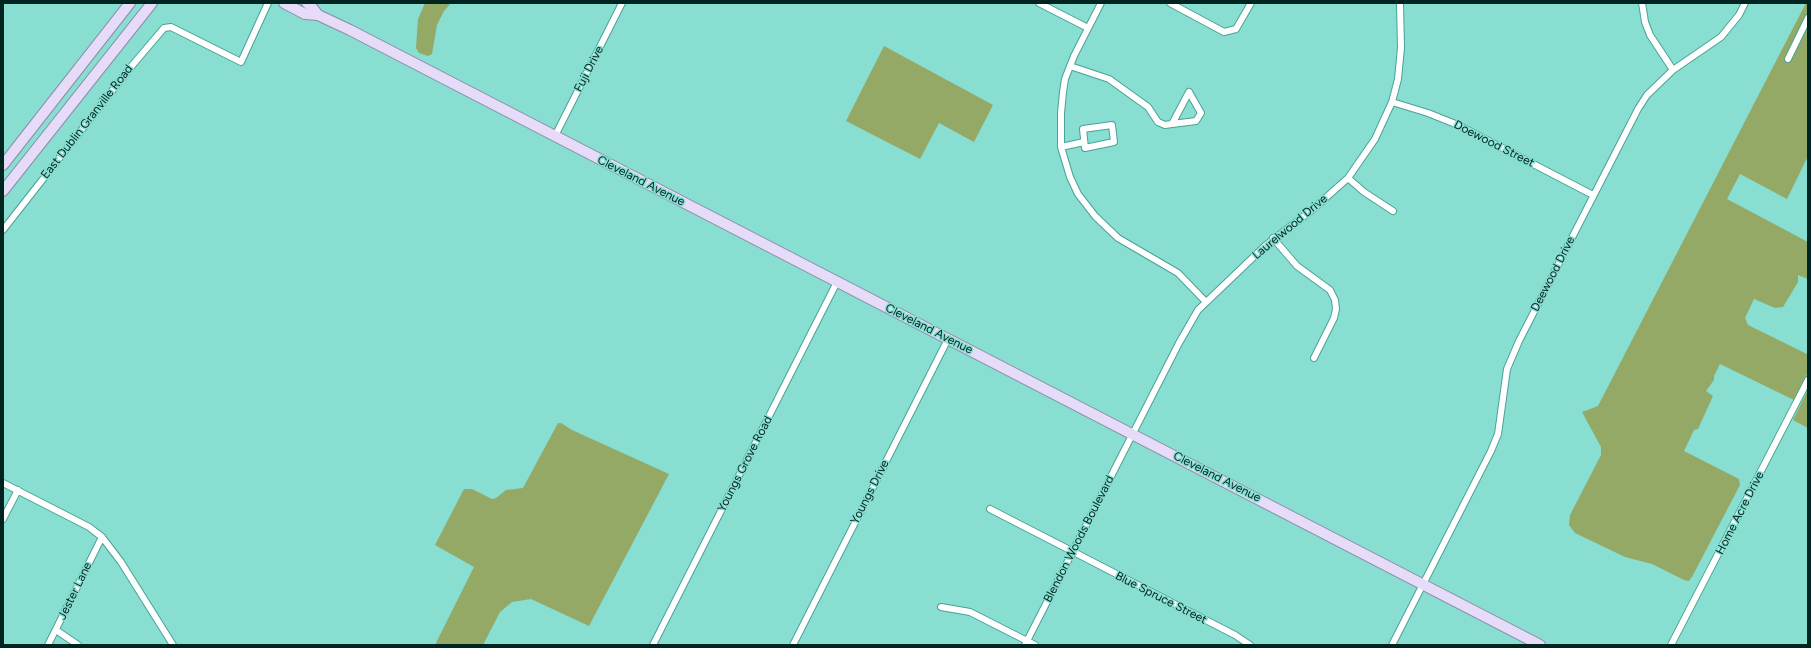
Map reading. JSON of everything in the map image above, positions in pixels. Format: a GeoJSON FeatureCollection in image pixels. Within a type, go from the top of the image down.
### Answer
{"type":"FeatureCollection","features":[{"type":"Feature","properties":{"kind":"main road"},"geometry":{"type":"LineString","coordinates":[[3,165],[130,3]]}},
{"type":"Feature","properties":{"kind":"main road","name":"East Dublin Granville Road"},"geometry":{"type":"LineString","coordinates":[[3,191],[152,3]]}},
{"type":"Feature","properties":{"kind":"main road","name":"Cleveland Avenue"},"geometry":{"type":"LineString","coordinates":[[284,3],[305,14],[318,15],[555,136],[1540,645]]}},
{"type":"Feature","properties":{"kind":"main road","name":"Cleveland Avenue"},"geometry":{"type":"LineString","coordinates":[[307,3],[318,15]]}},
{"type":"Feature","properties":{"kind":"street","name":"East Dublin Granville Road"},"geometry":{"type":"LineString","coordinates":[[3,230],[164,28],[171,27],[241,62],[268,3]]}},
{"type":"Feature","properties":{"kind":"street","name":"Fuji Drive"},"geometry":{"type":"LineString","coordinates":[[555,136],[622,3]]}},
{"type":"Feature","properties":{"kind":"street"},"geometry":{"type":"LineString","coordinates":[[1039,3],[1088,28]]}},
{"type":"Feature","properties":{"kind":"street"},"geometry":{"type":"LineString","coordinates":[[1102,3],[1070,66],[1061,102],[1061,147],[1070,177],[1078,194],[1095,216],[1118,238],[1178,273],[1206,302]]}},
{"type":"Feature","properties":{"kind":"street"},"geometry":{"type":"LineString","coordinates":[[1170,3],[1224,32],[1230,32],[1236,29],[1251,3]]}},
{"type":"Feature","properties":{"kind":"street","name":"Laurelwood Drive"},"geometry":{"type":"LineString","coordinates":[[1133,434],[1178,343],[1198,310],[1273,238],[1312,210],[1348,178],[1375,139],[1392,102],[1401,62],[1400,3]]}},
{"type":"Feature","properties":{"kind":"street"},"geometry":{"type":"LineString","coordinates":[[1642,3],[1645,22],[1650,35],[1673,70]]}},
{"type":"Feature","properties":{"kind":"street","name":"Deewood Drive"},"geometry":{"type":"LineString","coordinates":[[1392,645],[1488,457],[1498,434],[1506,373],[1512,356],[1638,109],[1646,95],[1673,70],[1721,37],[1739,14],[1745,3]]}},
{"type":"Feature","properties":{"kind":"street"},"geometry":{"type":"LineString","coordinates":[[1788,59],[1808,18]]}},
{"type":"Feature","properties":{"kind":"street"},"geometry":{"type":"LineString","coordinates":[[1070,66],[1109,79],[1148,107],[1158,122],[1165,125],[1196,121],[1201,113],[1189,92],[1172,124]]}},
{"type":"Feature","properties":{"kind":"street","name":"Doewood Street"},"geometry":{"type":"LineString","coordinates":[[1392,102],[1428,113],[1458,125],[1593,195]]}},
{"type":"Feature","properties":{"kind":"street"},"geometry":{"type":"LineString","coordinates":[[1112,124],[1114,142],[1085,148],[1084,142],[1083,129],[1112,124]]}},
{"type":"Feature","properties":{"kind":"street"},"geometry":{"type":"LineString","coordinates":[[1061,147],[1084,142]]}},
{"type":"Feature","properties":{"kind":"street"},"geometry":{"type":"LineString","coordinates":[[1348,178],[1364,192],[1393,211]]}},
{"type":"Feature","properties":{"kind":"street"},"geometry":{"type":"LineString","coordinates":[[1273,238],[1297,266],[1330,290],[1335,300],[1336,309],[1334,318],[1314,358]]}},
{"type":"Feature","properties":{"kind":"street","name":"Youngs Grove Road"},"geometry":{"type":"LineString","coordinates":[[653,645],[837,282]]}},
{"type":"Feature","properties":{"kind":"street","name":"Youngs Drive"},"geometry":{"type":"LineString","coordinates":[[793,645],[948,339]]}},
{"type":"Feature","properties":{"kind":"street","name":"Home Acre Drive"},"geometry":{"type":"LineString","coordinates":[[1671,645],[1808,380]]}},
{"type":"Feature","properties":{"kind":"street","name":"Blendon Woods Boulevard"},"geometry":{"type":"LineString","coordinates":[[1026,643],[1133,434]]}},
{"type":"Feature","properties":{"kind":"street"},"geometry":{"type":"LineString","coordinates":[[3,483],[89,527],[102,537],[121,562],[173,645]]}},
{"type":"Feature","properties":{"kind":"street"},"geometry":{"type":"LineString","coordinates":[[3,520],[18,490]]}},
{"type":"Feature","properties":{"kind":"street","name":"Blue Spruce Street"},"geometry":{"type":"LineString","coordinates":[[990,509],[1235,635],[1250,645]]}},
{"type":"Feature","properties":{"kind":"street","name":"Jester Lane"},"geometry":{"type":"LineString","coordinates":[[48,645],[102,537]]}},
{"type":"Feature","properties":{"kind":"street"},"geometry":{"type":"LineString","coordinates":[[941,607],[970,612],[1026,643],[1035,645]]}},
{"type":"Feature","properties":{"kind":"street"},"geometry":{"type":"LineString","coordinates":[[56,630],[78,645]]}},
{"type":"Feature","properties":{"kind":"green space"},"geometry":{"type":"Polygon","coordinates":[[[425,3],[451,3],[444,11],[437,25],[432,54],[428,56],[419,53],[416,48],[418,19],[425,3]]]}},
{"type":"Feature","properties":{"kind":"green space"},"geometry":{"type":"Polygon","coordinates":[[[1806,3],[1808,3],[1808,156],[1787,199],[1740,174],[1727,199],[1808,242],[1808,279],[1798,275],[1798,282],[1783,307],[1775,308],[1754,299],[1745,318],[1748,325],[1807,354],[1808,372],[1794,400],[1720,364],[1714,376],[1714,380],[1706,391],[1713,396],[1698,429],[1694,430],[1684,451],[1739,479],[1740,485],[1692,577],[1689,581],[1684,580],[1652,564],[1625,557],[1575,533],[1569,525],[1570,515],[1601,455],[1601,447],[1582,412],[1598,406],[1806,3]]]}},
{"type":"Feature","properties":{"kind":"green space"},"geometry":{"type":"Polygon","coordinates":[[[884,46],[993,105],[974,142],[939,123],[920,159],[846,121],[884,46]]]}},
{"type":"Feature","properties":{"kind":"green space"},"geometry":{"type":"Polygon","coordinates":[[[1808,390],[1808,428],[1793,420],[1808,390]]]}},
{"type":"Feature","properties":{"kind":"green space"},"geometry":{"type":"Polygon","coordinates":[[[558,423],[561,423],[572,430],[669,474],[589,626],[531,599],[512,602],[500,612],[483,645],[435,645],[474,567],[435,545],[464,489],[472,489],[492,499],[496,498],[506,490],[523,488],[558,423]]]}}]}
